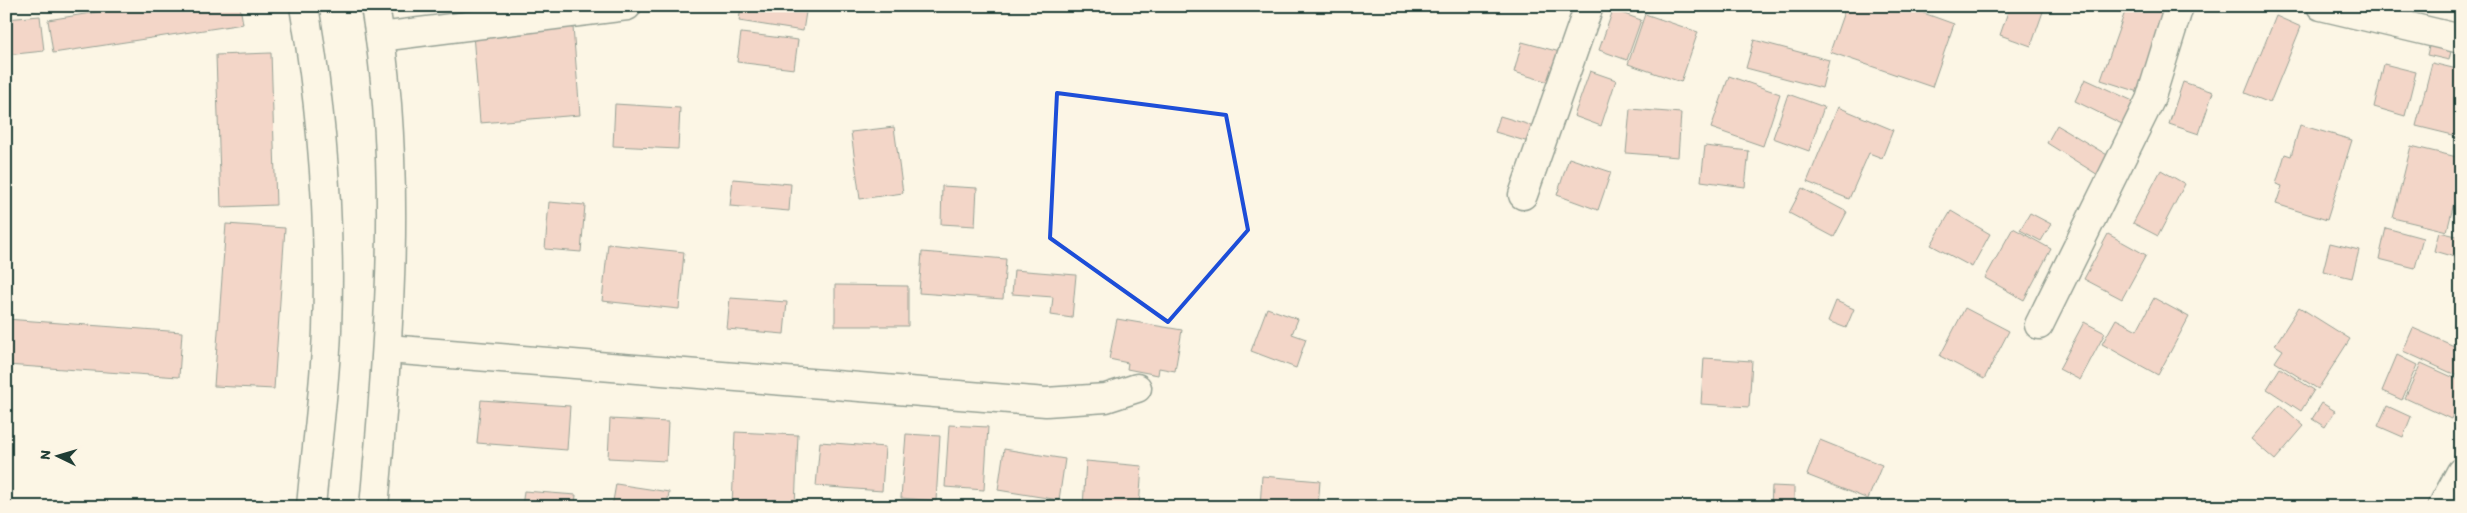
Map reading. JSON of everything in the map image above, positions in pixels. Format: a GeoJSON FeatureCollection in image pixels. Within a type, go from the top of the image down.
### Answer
{"type":"FeatureCollection","features":[{"type":"Feature","properties":{"kind":"street"},"geometry":{"type":"LineString","coordinates":[[304,6],[315,69],[328,217],[327,331],[311,507]]}},
{"type":"Feature","properties":{"kind":"street"},"geometry":{"type":"LineString","coordinates":[[374,507],[388,349],[390,154],[380,37],[375,6]]}},
{"type":"Feature","properties":{"kind":"street"},"geometry":{"type":"LineString","coordinates":[[380,37],[627,6]]}},
{"type":"Feature","properties":{"kind":"street"},"geometry":{"type":"LineString","coordinates":[[1523,194],[1589,6]]}},
{"type":"Feature","properties":{"kind":"street"},"geometry":{"type":"LineString","coordinates":[[2039,325],[2150,100],[2179,6]]}},
{"type":"Feature","properties":{"kind":"street"},"geometry":{"type":"LineString","coordinates":[[2321,6],[2461,39]]}},
{"type":"Feature","properties":{"kind":"street"},"geometry":{"type":"LineString","coordinates":[[388,349],[1046,402],[1106,398],[1137,388]]}},
{"type":"Feature","properties":{"kind":"street"},"geometry":{"type":"LineString","coordinates":[[2442,507],[2461,472]]}},
{"type":"Feature","properties":{"kind":"highlighted area"},"geometry":{"type":"Polygon","coordinates":[[[1057,93],[1226,115],[1248,230],[1168,322],[1050,238],[1057,93]]]}},
{"type":"Feature","properties":{"kind":"building"},"geometry":{"type":"Polygon","coordinates":[[[134,6],[240,6],[243,24],[53,53],[48,20],[134,6]]]}},
{"type":"Feature","properties":{"kind":"building"},"geometry":{"type":"Polygon","coordinates":[[[741,6],[807,6],[803,31],[739,21],[741,6]]]}},
{"type":"Feature","properties":{"kind":"building"},"geometry":{"type":"Polygon","coordinates":[[[1846,6],[1904,6],[1954,24],[1932,87],[1830,52],[1846,6]]]}},
{"type":"Feature","properties":{"kind":"building"},"geometry":{"type":"Polygon","coordinates":[[[2010,6],[2045,6],[2031,46],[2000,35],[2010,6]]]}},
{"type":"Feature","properties":{"kind":"building"},"geometry":{"type":"Polygon","coordinates":[[[2127,6],[2168,6],[2139,92],[2101,80],[2127,6]]]}},
{"type":"Feature","properties":{"kind":"building"},"geometry":{"type":"Polygon","coordinates":[[[1613,10],[1641,20],[1627,60],[1599,50],[1613,10]]]}},
{"type":"Feature","properties":{"kind":"building"},"geometry":{"type":"Polygon","coordinates":[[[1645,14],[1698,32],[1681,82],[1628,64],[1645,14]]]}},
{"type":"Feature","properties":{"kind":"building"},"geometry":{"type":"Polygon","coordinates":[[[40,16],[44,51],[6,55],[6,19],[40,16]]]}},
{"type":"Feature","properties":{"kind":"building"},"geometry":{"type":"Polygon","coordinates":[[[2276,16],[2301,27],[2270,103],[2245,93],[2276,16]]]}},
{"type":"Feature","properties":{"kind":"building"},"geometry":{"type":"Polygon","coordinates":[[[573,27],[580,115],[480,123],[473,34],[573,27]]]}},
{"type":"Feature","properties":{"kind":"building"},"geometry":{"type":"Polygon","coordinates":[[[741,33],[798,40],[794,69],[737,62],[741,33]]]}},
{"type":"Feature","properties":{"kind":"building"},"geometry":{"type":"Polygon","coordinates":[[[1754,40],[1829,60],[1822,88],[1746,68],[1754,40]]]}},
{"type":"Feature","properties":{"kind":"building"},"geometry":{"type":"Polygon","coordinates":[[[1522,42],[1560,52],[1552,83],[1514,72],[1522,42]]]}},
{"type":"Feature","properties":{"kind":"building"},"geometry":{"type":"Polygon","coordinates":[[[2430,42],[2452,47],[2449,60],[2427,55],[2430,42]]]}},
{"type":"Feature","properties":{"kind":"building"},"geometry":{"type":"Polygon","coordinates":[[[271,53],[276,205],[221,207],[216,55],[271,53]]]}},
{"type":"Feature","properties":{"kind":"building"},"geometry":{"type":"Polygon","coordinates":[[[2432,63],[2461,70],[2461,137],[2416,126],[2432,63]]]}},
{"type":"Feature","properties":{"kind":"building"},"geometry":{"type":"Polygon","coordinates":[[[2384,64],[2416,72],[2405,116],[2374,107],[2384,64]]]}},
{"type":"Feature","properties":{"kind":"building"},"geometry":{"type":"Polygon","coordinates":[[[1590,71],[1616,80],[1601,126],[1574,116],[1590,71]]]}},
{"type":"Feature","properties":{"kind":"building"},"geometry":{"type":"Polygon","coordinates":[[[1729,76],[1780,94],[1763,146],[1711,128],[1729,76]]]}},
{"type":"Feature","properties":{"kind":"building"},"geometry":{"type":"Polygon","coordinates":[[[2085,79],[2133,101],[2122,124],[2075,101],[2085,79]]]}},
{"type":"Feature","properties":{"kind":"building"},"geometry":{"type":"Polygon","coordinates":[[[2183,82],[2213,92],[2199,134],[2169,124],[2183,82]]]}},
{"type":"Feature","properties":{"kind":"building"},"geometry":{"type":"Polygon","coordinates":[[[1788,94],[1824,107],[1809,151],[1773,138],[1788,94]]]}},
{"type":"Feature","properties":{"kind":"building"},"geometry":{"type":"Polygon","coordinates":[[[615,104],[680,108],[678,149],[613,146],[615,104]]]}},
{"type":"Feature","properties":{"kind":"building"},"geometry":{"type":"Polygon","coordinates":[[[1838,107],[1893,130],[1882,158],[1869,153],[1849,199],[1807,182],[1838,107]]]}},
{"type":"Feature","properties":{"kind":"building"},"geometry":{"type":"Polygon","coordinates":[[[1630,109],[1681,113],[1678,157],[1626,153],[1630,109]]]}},
{"type":"Feature","properties":{"kind":"building"},"geometry":{"type":"Polygon","coordinates":[[[1500,116],[1537,127],[1532,143],[1495,132],[1500,116]]]}},
{"type":"Feature","properties":{"kind":"building"},"geometry":{"type":"Polygon","coordinates":[[[2057,125],[2114,159],[2103,178],[2047,143],[2057,125]]]}},
{"type":"Feature","properties":{"kind":"building"},"geometry":{"type":"Polygon","coordinates":[[[2300,125],[2352,140],[2327,220],[2276,204],[2282,186],[2276,184],[2285,154],[2291,156],[2300,125]]]}},
{"type":"Feature","properties":{"kind":"building"},"geometry":{"type":"Polygon","coordinates":[[[894,127],[903,193],[860,199],[851,132],[894,127]]]}},
{"type":"Feature","properties":{"kind":"building"},"geometry":{"type":"Polygon","coordinates":[[[1705,146],[1749,151],[1745,187],[1701,181],[1705,146]]]}},
{"type":"Feature","properties":{"kind":"building"},"geometry":{"type":"Polygon","coordinates":[[[2411,146],[2461,158],[2461,175],[2447,231],[2393,218],[2411,146]]]}},
{"type":"Feature","properties":{"kind":"building"},"geometry":{"type":"Polygon","coordinates":[[[1569,158],[1611,172],[1598,210],[1557,195],[1569,158]]]}},
{"type":"Feature","properties":{"kind":"building"},"geometry":{"type":"Polygon","coordinates":[[[2161,170],[2185,184],[2158,236],[2133,223],[2161,170]]]}},
{"type":"Feature","properties":{"kind":"building"},"geometry":{"type":"Polygon","coordinates":[[[733,179],[791,184],[789,211],[730,206],[733,179]]]}},
{"type":"Feature","properties":{"kind":"building"},"geometry":{"type":"Polygon","coordinates":[[[942,186],[977,188],[975,226],[941,224],[942,186]]]}},
{"type":"Feature","properties":{"kind":"building"},"geometry":{"type":"Polygon","coordinates":[[[1802,188],[1847,212],[1834,237],[1789,213],[1802,188]]]}},
{"type":"Feature","properties":{"kind":"building"},"geometry":{"type":"Polygon","coordinates":[[[549,202],[585,205],[581,252],[545,249],[549,202]]]}},
{"type":"Feature","properties":{"kind":"building"},"geometry":{"type":"Polygon","coordinates":[[[1951,211],[1990,234],[1972,267],[1931,245],[1951,211]]]}},
{"type":"Feature","properties":{"kind":"building"},"geometry":{"type":"Polygon","coordinates":[[[2030,213],[2051,224],[2041,241],[2020,230],[2030,213]]]}},
{"type":"Feature","properties":{"kind":"building"},"geometry":{"type":"Polygon","coordinates":[[[226,224],[285,228],[274,389],[214,386],[226,224]]]}},
{"type":"Feature","properties":{"kind":"building"},"geometry":{"type":"Polygon","coordinates":[[[2013,228],[2051,249],[2024,300],[1985,278],[2013,228]]]}},
{"type":"Feature","properties":{"kind":"building"},"geometry":{"type":"Polygon","coordinates":[[[2386,228],[2423,238],[2415,268],[2379,259],[2386,228]]]}},
{"type":"Feature","properties":{"kind":"building"},"geometry":{"type":"Polygon","coordinates":[[[2439,232],[2461,237],[2458,258],[2434,251],[2439,232]]]}},
{"type":"Feature","properties":{"kind":"building"},"geometry":{"type":"Polygon","coordinates":[[[2108,234],[2146,255],[2122,299],[2084,279],[2108,234]]]}},
{"type":"Feature","properties":{"kind":"building"},"geometry":{"type":"Polygon","coordinates":[[[2330,243],[2359,250],[2352,278],[2323,271],[2330,243]]]}},
{"type":"Feature","properties":{"kind":"building"},"geometry":{"type":"Polygon","coordinates":[[[608,244],[684,252],[679,309],[602,301],[608,244]]]}},
{"type":"Feature","properties":{"kind":"building"},"geometry":{"type":"Polygon","coordinates":[[[922,252],[1006,259],[1003,299],[919,293],[922,252]]]}},
{"type":"Feature","properties":{"kind":"building"},"geometry":{"type":"Polygon","coordinates":[[[1014,270],[1076,275],[1072,318],[1051,315],[1053,297],[1012,294],[1014,270]]]}},
{"type":"Feature","properties":{"kind":"building"},"geometry":{"type":"Polygon","coordinates":[[[835,285],[908,286],[908,326],[835,326],[835,285]]]}},
{"type":"Feature","properties":{"kind":"building"},"geometry":{"type":"Polygon","coordinates":[[[730,298],[787,302],[784,334],[727,329],[730,298]]]}},
{"type":"Feature","properties":{"kind":"building"},"geometry":{"type":"Polygon","coordinates":[[[2154,298],[2189,317],[2158,375],[2102,344],[2116,319],[2137,330],[2154,298]]]}},
{"type":"Feature","properties":{"kind":"building"},"geometry":{"type":"Polygon","coordinates":[[[1836,301],[1854,309],[1846,328],[1828,321],[1836,301]]]}},
{"type":"Feature","properties":{"kind":"building"},"geometry":{"type":"Polygon","coordinates":[[[2299,307],[2350,339],[2318,389],[2275,362],[2283,350],[2275,345],[2299,307]]]}},
{"type":"Feature","properties":{"kind":"building"},"geometry":{"type":"Polygon","coordinates":[[[1267,308],[1298,319],[1292,334],[1306,339],[1296,368],[1251,351],[1267,308]]]}},
{"type":"Feature","properties":{"kind":"building"},"geometry":{"type":"Polygon","coordinates":[[[1965,308],[2009,331],[1984,379],[1940,356],[1965,308]]]}},
{"type":"Feature","properties":{"kind":"building"},"geometry":{"type":"Polygon","coordinates":[[[6,319],[182,332],[179,377],[6,365],[6,319]]]}},
{"type":"Feature","properties":{"kind":"building"},"geometry":{"type":"Polygon","coordinates":[[[1117,319],[1182,330],[1175,371],[1159,368],[1158,375],[1127,369],[1128,363],[1109,359],[1117,319]]]}},
{"type":"Feature","properties":{"kind":"building"},"geometry":{"type":"Polygon","coordinates":[[[2084,322],[2105,333],[2080,380],[2059,369],[2084,322]]]}},
{"type":"Feature","properties":{"kind":"building"},"geometry":{"type":"Polygon","coordinates":[[[2413,328],[2461,349],[2460,377],[2403,351],[2413,328]]]}},
{"type":"Feature","properties":{"kind":"building"},"geometry":{"type":"Polygon","coordinates":[[[2397,355],[2417,365],[2402,400],[2382,391],[2397,355]]]}},
{"type":"Feature","properties":{"kind":"building"},"geometry":{"type":"Polygon","coordinates":[[[1704,358],[1752,361],[1749,407],[1701,404],[1704,358]]]}},
{"type":"Feature","properties":{"kind":"building"},"geometry":{"type":"Polygon","coordinates":[[[2421,363],[2461,381],[2461,397],[2451,419],[2405,398],[2421,363]]]}},
{"type":"Feature","properties":{"kind":"building"},"geometry":{"type":"Polygon","coordinates":[[[2280,368],[2314,390],[2301,411],[2267,389],[2280,368]]]}},
{"type":"Feature","properties":{"kind":"building"},"geometry":{"type":"Polygon","coordinates":[[[481,400],[570,406],[567,450],[477,443],[481,400]]]}},
{"type":"Feature","properties":{"kind":"building"},"geometry":{"type":"Polygon","coordinates":[[[2322,403],[2335,411],[2325,427],[2312,419],[2322,403]]]}},
{"type":"Feature","properties":{"kind":"building"},"geometry":{"type":"Polygon","coordinates":[[[2280,405],[2304,426],[2275,460],[2251,439],[2280,405]]]}},
{"type":"Feature","properties":{"kind":"building"},"geometry":{"type":"Polygon","coordinates":[[[2387,406],[2411,417],[2403,437],[2378,426],[2387,406]]]}},
{"type":"Feature","properties":{"kind":"building"},"geometry":{"type":"Polygon","coordinates":[[[610,419],[668,422],[666,461],[608,458],[610,419]]]}},
{"type":"Feature","properties":{"kind":"building"},"geometry":{"type":"Polygon","coordinates":[[[949,425],[988,427],[984,490],[945,487],[949,425]]]}},
{"type":"Feature","properties":{"kind":"building"},"geometry":{"type":"Polygon","coordinates":[[[735,432],[798,435],[795,507],[732,507],[735,432]]]}},
{"type":"Feature","properties":{"kind":"building"},"geometry":{"type":"Polygon","coordinates":[[[906,434],[940,436],[936,501],[901,498],[906,434]]]}},
{"type":"Feature","properties":{"kind":"building"},"geometry":{"type":"Polygon","coordinates":[[[1820,440],[1882,465],[1868,499],[1807,475],[1820,440]]]}},
{"type":"Feature","properties":{"kind":"building"},"geometry":{"type":"Polygon","coordinates":[[[820,442],[885,447],[882,491],[816,486],[820,442]]]}},
{"type":"Feature","properties":{"kind":"building"},"geometry":{"type":"Polygon","coordinates":[[[1004,449],[1065,459],[1059,500],[998,490],[1004,449]]]}},
{"type":"Feature","properties":{"kind":"building"},"geometry":{"type":"Polygon","coordinates":[[[1086,461],[1142,466],[1139,507],[1083,506],[1086,461]]]}},
{"type":"Feature","properties":{"kind":"building"},"geometry":{"type":"Polygon","coordinates":[[[1262,476],[1320,481],[1318,507],[1260,507],[1262,476]]]}},
{"type":"Feature","properties":{"kind":"building"},"geometry":{"type":"Polygon","coordinates":[[[616,484],[669,492],[667,507],[612,507],[616,484]]]}},
{"type":"Feature","properties":{"kind":"building"},"geometry":{"type":"Polygon","coordinates":[[[1772,486],[1794,487],[1794,507],[1771,507],[1772,486]]]}},
{"type":"Feature","properties":{"kind":"building"},"geometry":{"type":"Polygon","coordinates":[[[524,491],[576,495],[575,507],[522,507],[524,491]]]}}]}
